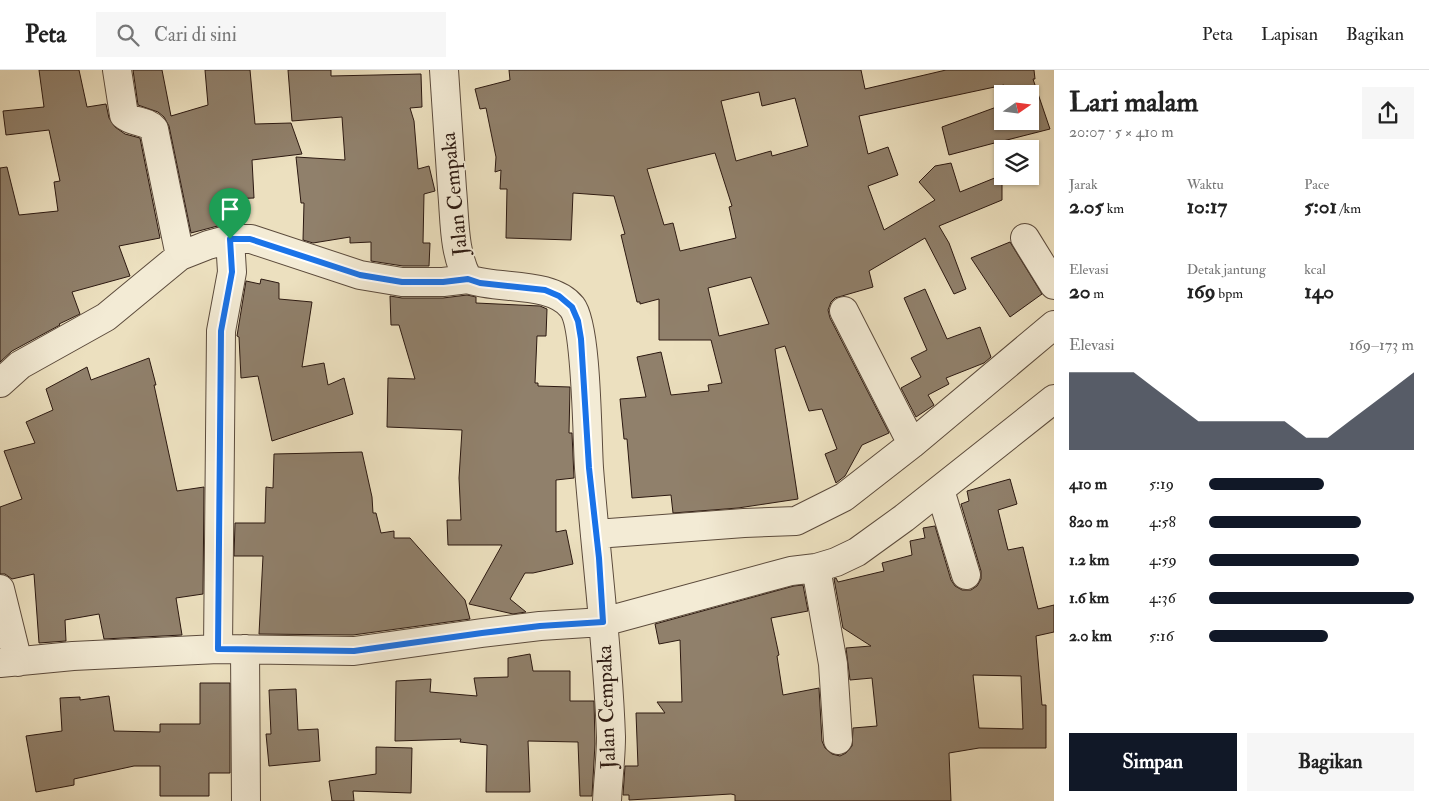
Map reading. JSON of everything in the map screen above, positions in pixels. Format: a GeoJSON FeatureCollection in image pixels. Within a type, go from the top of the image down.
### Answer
{"type":"FeatureCollection","features":[{"type":"Feature","properties":{"kind":"street"},"geometry":{"type":"LineString","coordinates":[[116,70],[124,115],[129,119],[149,124],[154,129],[180,256]]}},
{"type":"Feature","properties":{"kind":"street","name":"Jalan Cempaka"},"geometry":{"type":"LineString","coordinates":[[444,70],[456,232],[460,261],[468,279],[480,283],[545,290],[559,296],[572,307],[578,321],[581,339],[589,468],[603,617],[611,738],[607,801]]}},
{"type":"Feature","properties":{"kind":"street"},"geometry":{"type":"LineString","coordinates":[[1025,238],[1054,285]]}},
{"type":"Feature","properties":{"kind":"street"},"geometry":{"type":"LineString","coordinates":[[218,649],[221,331],[231,254],[250,239],[360,275],[402,282],[443,282],[468,279]]}},
{"type":"Feature","properties":{"kind":"street"},"geometry":{"type":"LineString","coordinates":[[0,383],[20,365],[106,317],[180,256],[208,245],[231,254]]}},
{"type":"Feature","properties":{"kind":"street"},"geometry":{"type":"LineString","coordinates":[[844,310],[912,444]]}},
{"type":"Feature","properties":{"kind":"street"},"geometry":{"type":"LineString","coordinates":[[597,546],[734,524],[796,521],[844,497],[912,444],[1054,325]]}},
{"type":"Feature","properties":{"kind":"street"},"geometry":{"type":"LineString","coordinates":[[0,589],[9,662],[73,656],[218,649],[354,651],[603,617],[791,571],[816,568],[836,562],[857,552],[904,518],[1054,399]]}},
{"type":"Feature","properties":{"kind":"street"},"geometry":{"type":"LineString","coordinates":[[940,490],[966,575]]}},
{"type":"Feature","properties":{"kind":"street"},"geometry":{"type":"LineString","coordinates":[[816,568],[833,664],[838,740]]}},
{"type":"Feature","properties":{"kind":"street"},"geometry":{"type":"LineString","coordinates":[[245,649],[246,801]]}},
{"type":"Feature","properties":{"kind":"building"},"geometry":{"type":"Polygon","coordinates":[[[39,70],[79,70],[87,107],[106,104],[109,118],[115,127],[125,134],[140,138],[160,238],[119,246],[130,276],[72,292],[80,314],[12,351],[0,362],[0,168],[7,167],[19,215],[58,211],[54,182],[60,181],[49,130],[6,135],[3,111],[44,107],[39,70]]]}},
{"type":"Feature","properties":{"kind":"building"},"geometry":{"type":"Polygon","coordinates":[[[133,70],[162,70],[171,116],[208,105],[205,70],[250,70],[255,124],[291,123],[302,154],[252,160],[254,198],[227,199],[229,223],[191,233],[169,126],[164,117],[158,112],[138,105],[133,70]]]}},
{"type":"Feature","properties":{"kind":"building"},"geometry":{"type":"Polygon","coordinates":[[[288,70],[331,70],[331,76],[421,74],[422,107],[410,108],[414,121],[418,169],[429,166],[435,191],[424,194],[423,243],[430,243],[429,266],[403,266],[371,261],[371,242],[350,243],[350,237],[313,243],[303,240],[304,203],[301,203],[296,157],[345,160],[342,117],[292,121],[288,70]]]}},
{"type":"Feature","properties":{"kind":"building"},"geometry":{"type":"Polygon","coordinates":[[[509,70],[861,70],[865,89],[946,70],[1034,70],[1035,79],[1033,79],[1035,85],[994,85],[994,87],[859,116],[868,154],[888,147],[898,175],[868,186],[884,230],[935,200],[919,182],[935,166],[951,163],[960,192],[994,178],[994,185],[1002,185],[1002,200],[939,226],[949,243],[966,289],[954,294],[925,238],[869,271],[873,287],[835,298],[831,302],[828,310],[830,318],[889,433],[862,445],[845,476],[836,483],[825,454],[837,449],[822,409],[809,411],[785,346],[775,349],[798,499],[738,508],[673,513],[671,495],[632,498],[627,439],[624,439],[620,399],[646,397],[637,357],[661,352],[671,395],[709,391],[708,385],[722,383],[711,340],[659,340],[659,299],[640,304],[640,302],[637,302],[621,235],[625,234],[614,196],[573,193],[571,240],[506,238],[507,189],[500,189],[501,170],[495,172],[496,157],[486,108],[480,109],[475,89],[510,80],[509,70]],[[759,92],[721,101],[736,161],[771,151],[772,156],[808,146],[795,98],[762,106],[759,92]],[[715,153],[647,169],[664,225],[673,223],[680,251],[736,238],[729,207],[732,206],[715,153]],[[751,277],[708,288],[719,336],[769,324],[751,277]]]}},
{"type":"Feature","properties":{"kind":"building"},"geometry":{"type":"Polygon","coordinates":[[[1039,97],[1050,129],[1007,140],[994,140],[994,143],[949,155],[942,127],[994,108],[994,130],[1039,130],[1039,97]]]}},
{"type":"Feature","properties":{"kind":"building"},"geometry":{"type":"Polygon","coordinates":[[[1010,242],[1042,294],[1010,317],[971,258],[1010,242]]]}},
{"type":"Feature","properties":{"kind":"building"},"geometry":{"type":"Polygon","coordinates":[[[261,279],[279,283],[279,299],[312,302],[302,367],[324,363],[328,385],[344,378],[353,414],[272,441],[258,376],[241,378],[239,337],[237,336],[246,281],[260,284],[261,279]]]}},
{"type":"Feature","properties":{"kind":"building"},"geometry":{"type":"Polygon","coordinates":[[[925,289],[947,339],[980,327],[991,357],[984,363],[946,378],[949,384],[928,395],[934,405],[916,417],[901,388],[921,377],[911,358],[927,350],[904,298],[925,289]]]}},
{"type":"Feature","properties":{"kind":"building"},"geometry":{"type":"Polygon","coordinates":[[[467,295],[476,297],[476,303],[540,306],[547,309],[546,336],[537,336],[535,383],[538,383],[538,386],[570,387],[569,433],[572,433],[574,478],[556,480],[556,532],[566,530],[573,564],[525,573],[510,599],[526,612],[513,614],[469,604],[502,545],[448,545],[447,520],[461,520],[459,478],[462,430],[387,427],[388,378],[415,379],[399,325],[391,325],[390,296],[402,298],[443,298],[467,295]]]}},
{"type":"Feature","properties":{"kind":"building"},"geometry":{"type":"Polygon","coordinates":[[[149,358],[177,491],[204,487],[203,594],[176,598],[182,635],[104,639],[99,614],[65,620],[66,641],[39,643],[34,574],[12,579],[5,574],[0,574],[0,507],[22,499],[4,451],[35,443],[26,422],[53,410],[46,389],[87,367],[91,380],[149,358]]]}},
{"type":"Feature","properties":{"kind":"building"},"geometry":{"type":"Polygon","coordinates":[[[362,452],[372,497],[373,513],[376,513],[381,533],[394,531],[394,538],[410,538],[465,600],[470,619],[353,635],[259,634],[263,556],[234,556],[235,523],[265,523],[266,487],[273,488],[274,454],[362,452]]]}},
{"type":"Feature","properties":{"kind":"building"},"geometry":{"type":"Polygon","coordinates":[[[1010,479],[1017,504],[998,510],[1008,550],[1023,547],[1038,609],[1054,605],[1054,632],[1036,636],[1042,705],[1046,705],[1046,748],[979,748],[949,753],[951,801],[735,801],[735,795],[731,794],[629,800],[629,795],[623,795],[625,766],[638,766],[636,713],[665,713],[657,702],[682,702],[680,640],[659,644],[655,624],[794,586],[803,585],[808,611],[771,618],[779,655],[777,656],[783,695],[819,688],[822,741],[825,748],[832,754],[840,756],[846,753],[852,746],[853,728],[877,726],[872,678],[850,680],[846,648],[871,646],[843,628],[834,579],[836,578],[838,582],[884,571],[882,563],[912,555],[910,541],[925,538],[923,528],[935,526],[951,580],[955,586],[962,590],[971,590],[977,586],[981,579],[981,571],[961,504],[969,501],[967,491],[1010,479]],[[973,675],[979,728],[1023,729],[1021,676],[973,675]]]}},
{"type":"Feature","properties":{"kind":"building"},"geometry":{"type":"Polygon","coordinates":[[[530,654],[533,671],[570,671],[570,701],[594,701],[595,744],[592,796],[580,796],[578,742],[528,741],[530,792],[486,792],[487,745],[460,742],[461,739],[395,741],[396,681],[431,679],[430,692],[477,696],[474,678],[508,677],[508,658],[530,654]]]}},
{"type":"Feature","properties":{"kind":"building"},"geometry":{"type":"Polygon","coordinates":[[[200,683],[230,683],[230,773],[209,773],[209,796],[160,796],[160,766],[134,766],[74,779],[74,785],[36,792],[26,736],[62,731],[60,698],[80,697],[80,700],[109,696],[114,731],[160,732],[160,724],[200,724],[200,683]]]}},
{"type":"Feature","properties":{"kind":"building"},"geometry":{"type":"Polygon","coordinates":[[[296,689],[298,730],[318,729],[320,761],[269,766],[266,734],[271,734],[269,690],[296,689]]]}},
{"type":"Feature","properties":{"kind":"building"},"geometry":{"type":"Polygon","coordinates":[[[376,747],[412,748],[411,793],[353,791],[354,801],[332,801],[329,781],[376,774],[376,747]]]}},
{"type":"Feature","properties":{"kind":"route"},"geometry":{"type":"LineString","coordinates":[[230,239],[250,239],[360,275],[402,282],[443,282],[468,279],[480,283],[545,290],[559,296],[572,307],[578,321],[581,339],[589,468],[599,558],[603,622],[540,626],[354,651],[218,649],[221,331],[232,272],[230,239]]}}]}
